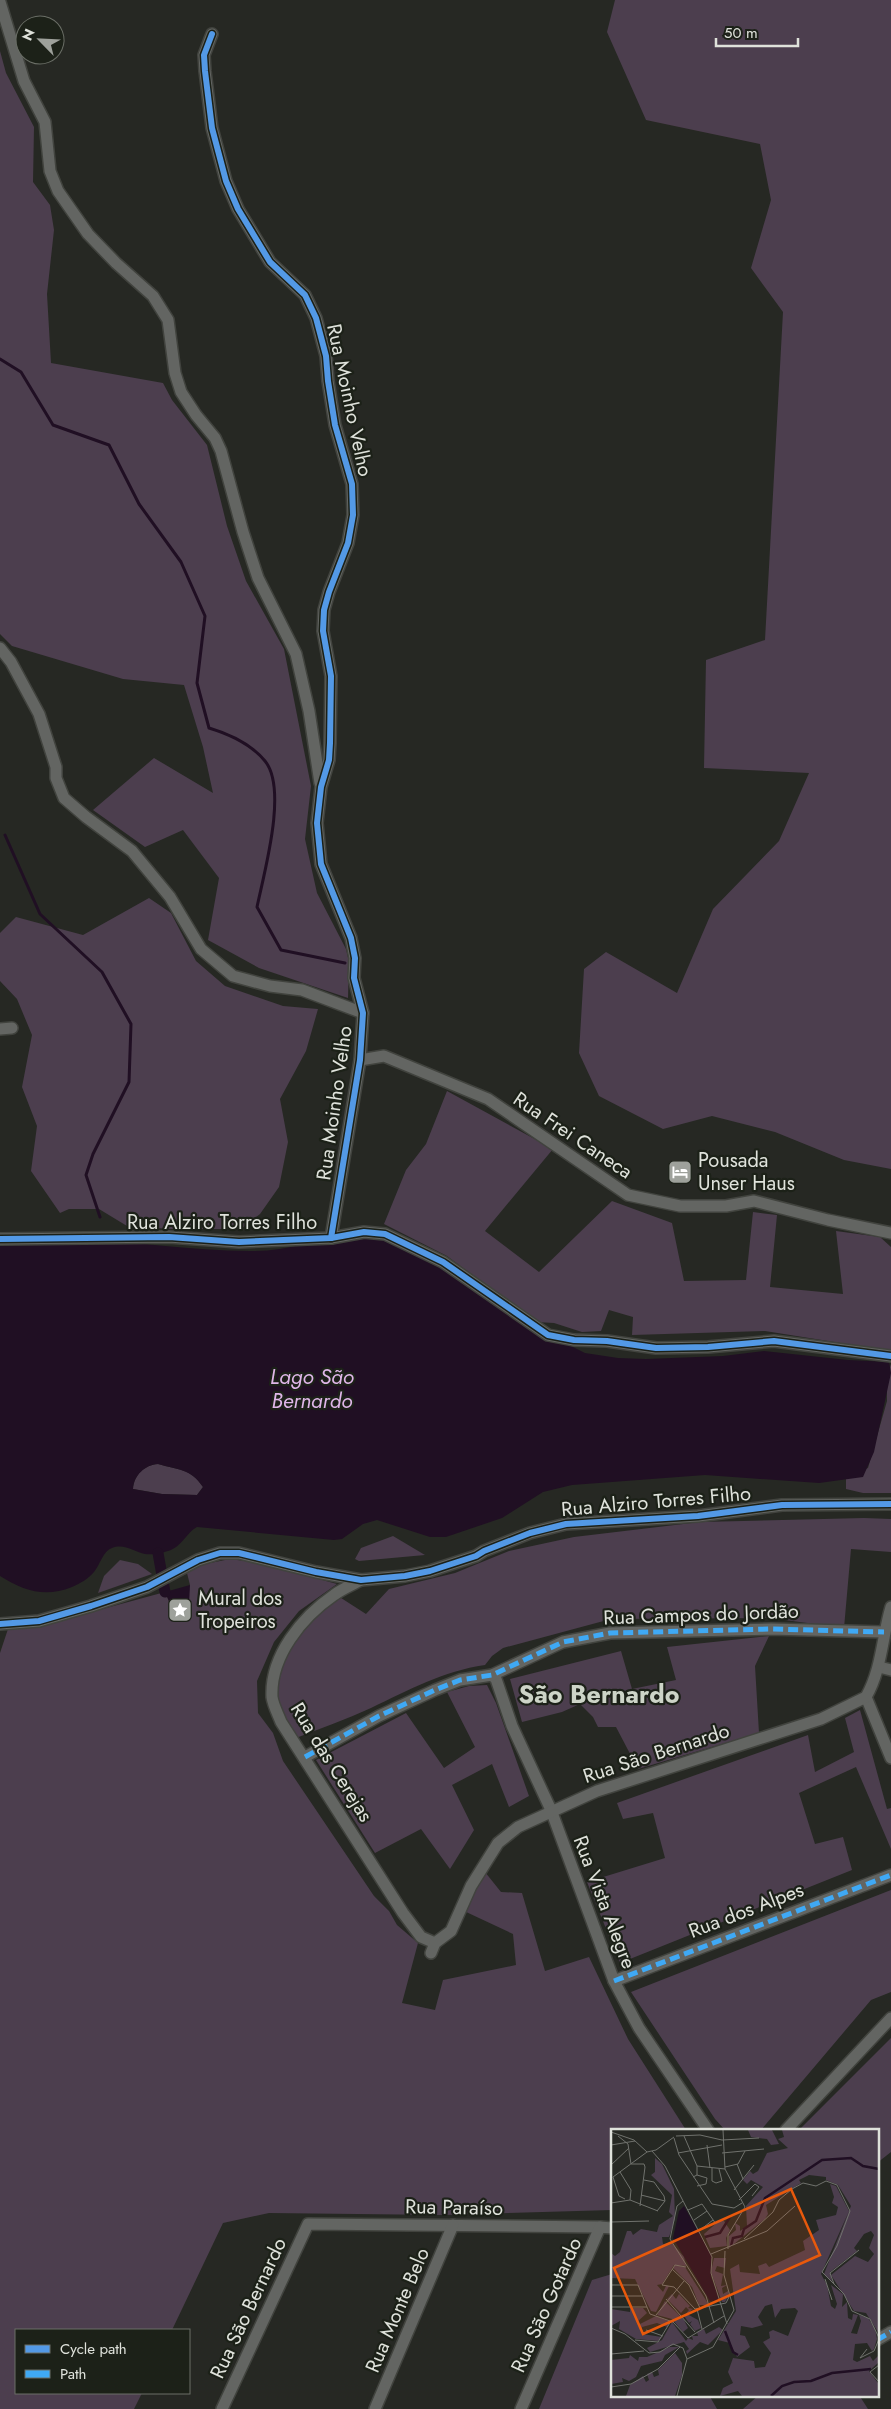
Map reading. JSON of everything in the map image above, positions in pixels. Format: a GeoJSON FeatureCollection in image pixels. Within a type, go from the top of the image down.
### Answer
{"type":"FeatureCollection","features":[{"type":"Feature","properties":{"kind":"street"},"geometry":{"type":"LineString","coordinates":[[0,2],[24,81],[45,122],[50,171],[58,191],[88,234],[109,257],[153,296],[168,320],[175,374],[181,392],[218,444],[227,466],[243,532],[258,578],[296,654],[309,711],[321,787]]}},
{"type":"Feature","properties":{"kind":"street","name":"Rua Moinho Velho"},"geometry":{"type":"LineString","coordinates":[[212,34],[204,55],[205,71],[212,128],[226,182],[238,209],[270,262],[304,296],[316,318],[326,356],[335,426],[352,484],[353,515],[348,543],[324,610],[323,631],[331,676],[329,760],[321,787],[317,823],[321,864],[351,938],[355,958],[354,978],[362,1013],[360,1060],[330,1238]]}},
{"type":"Feature","properties":{"kind":"street"},"geometry":{"type":"LineString","coordinates":[[0,648],[11,662],[39,714],[56,767],[56,778],[64,798],[132,851],[170,896],[201,949],[233,976],[270,986],[302,990],[362,1013]]}},
{"type":"Feature","properties":{"kind":"street"},"geometry":{"type":"LineString","coordinates":[[0,1029],[12,1028]]}},
{"type":"Feature","properties":{"kind":"street","name":"Rua Frei Caneca"},"geometry":{"type":"LineString","coordinates":[[360,1060],[384,1056],[488,1099],[628,1195],[680,1206],[726,1206],[754,1201],[828,1220],[891,1233]]}},
{"type":"Feature","properties":{"kind":"street","name":"Rua Alziro Torres Filho"},"geometry":{"type":"LineString","coordinates":[[0,1239],[169,1237],[239,1242],[330,1238],[364,1232],[385,1234],[444,1262],[548,1335],[574,1340],[607,1341],[656,1348],[708,1348],[774,1341],[891,1356]]}},
{"type":"Feature","properties":{"kind":"street","name":"Rua Alziro Torres Filho"},"geometry":{"type":"LineString","coordinates":[[0,1624],[39,1621],[91,1606],[147,1587],[198,1560],[220,1552],[239,1553],[361,1580],[405,1576],[430,1571],[476,1556],[530,1533],[566,1524],[698,1516],[782,1505],[891,1504]]}},
{"type":"Feature","properties":{"kind":"street","name":"Rua das Cerejas"},"geometry":{"type":"LineString","coordinates":[[361,1580],[334,1594],[308,1616],[286,1645],[274,1675],[272,1698],[281,1722],[412,1924],[421,1937],[433,1948]]}},
{"type":"Feature","properties":{"kind":"street"},"geometry":{"type":"LineString","coordinates":[[891,1607],[884,1632],[879,1667],[866,1697],[891,1758]]}},
{"type":"Feature","properties":{"kind":"street","name":"Rua Campos do Jordão"},"geometry":{"type":"LineString","coordinates":[[305,1757],[379,1716],[435,1690],[460,1680],[492,1675],[563,1642],[610,1633],[771,1629],[884,1632]]}},
{"type":"Feature","properties":{"kind":"street"},"geometry":{"type":"LineString","coordinates":[[879,1667],[891,1670]]}},
{"type":"Feature","properties":{"kind":"street","name":"Rua Vista Alegre"},"geometry":{"type":"LineString","coordinates":[[492,1675],[496,1679],[512,1726],[551,1810],[614,1981],[639,2028],[707,2129]]}},
{"type":"Feature","properties":{"kind":"street","name":"Rua São Bernardo"},"geometry":{"type":"LineString","coordinates":[[433,1948],[451,1931],[471,1886],[498,1843],[518,1827],[551,1810],[597,1791],[821,1719],[866,1697]]}},
{"type":"Feature","properties":{"kind":"street","name":"Rua dos Alpes"},"geometry":{"type":"LineString","coordinates":[[614,1981],[891,1875]]}},
{"type":"Feature","properties":{"kind":"street"},"geometry":{"type":"LineString","coordinates":[[787,2129],[889,2021]]}},
{"type":"Feature","properties":{"kind":"street","name":"Rua São Bernardo"},"geometry":{"type":"LineString","coordinates":[[222,2409],[308,2224]]}},
{"type":"Feature","properties":{"kind":"street","name":"Rua Paraíso"},"geometry":{"type":"LineString","coordinates":[[308,2224],[600,2228]]}},
{"type":"Feature","properties":{"kind":"street","name":"Rua Monte Belo"},"geometry":{"type":"LineString","coordinates":[[374,2409],[453,2225]]}},
{"type":"Feature","properties":{"kind":"street","name":"Rua São Gotardo"},"geometry":{"type":"LineString","coordinates":[[521,2409],[600,2228],[611,2228]]}},
{"type":"Feature","properties":{"kind":"street"},"geometry":{"type":"LineString","coordinates":[[878,2339],[891,2332]]}},
{"type":"Feature","properties":{"kind":"shaded area"},"geometry":{"type":"Polygon","coordinates":[[[615,0],[891,0],[891,1169],[844,1160],[775,1132],[712,1116],[663,1129],[599,1096],[579,1053],[584,969],[606,952],[677,993],[713,909],[779,841],[809,773],[704,768],[706,660],[765,640],[783,312],[751,268],[771,200],[760,144],[646,120],[607,32],[615,0]]]}},
{"type":"Feature","properties":{"kind":"shaded area"},"geometry":{"type":"Polygon","coordinates":[[[0,51],[6,73],[34,127],[33,182],[50,205],[54,230],[47,294],[51,363],[163,383],[172,400],[207,445],[227,526],[246,581],[284,649],[311,786],[305,839],[317,893],[346,949],[349,962],[348,998],[259,968],[208,940],[219,878],[183,830],[145,847],[93,810],[154,758],[213,793],[203,747],[184,685],[123,679],[12,646],[0,634],[0,51]]]}},
{"type":"Feature","properties":{"kind":"shaded area"},"geometry":{"type":"Polygon","coordinates":[[[149,898],[171,913],[196,961],[225,986],[283,1006],[318,1009],[306,1051],[280,1099],[288,1142],[279,1187],[260,1214],[241,1229],[171,1229],[127,1226],[99,1209],[69,1209],[60,1213],[31,1171],[37,1126],[22,1087],[32,1035],[17,999],[0,981],[0,933],[16,917],[83,935],[149,898]]]}},
{"type":"Feature","properties":{"kind":"shaded area"},"geometry":{"type":"Polygon","coordinates":[[[447,1091],[553,1149],[485,1231],[539,1272],[612,1201],[672,1223],[684,1281],[746,1280],[753,1212],[777,1215],[770,1287],[843,1294],[836,1231],[880,1237],[891,1247],[891,1351],[765,1331],[632,1335],[633,1317],[609,1310],[601,1331],[582,1332],[554,1323],[536,1322],[447,1256],[384,1224],[406,1170],[426,1144],[447,1091]]]}},
{"type":"Feature","properties":{"kind":"shaded area"},"geometry":{"type":"Polygon","coordinates":[[[891,1364],[891,1493],[863,1493],[846,1489],[846,1477],[868,1468],[887,1401],[887,1376],[891,1364]]]}},
{"type":"Feature","properties":{"kind":"shaded area"},"geometry":{"type":"Polygon","coordinates":[[[158,1464],[189,1473],[203,1487],[197,1495],[162,1494],[133,1489],[135,1479],[144,1469],[158,1464]]]}},
{"type":"Feature","properties":{"kind":"shaded area"},"geometry":{"type":"Polygon","coordinates":[[[891,1519],[891,1552],[851,1549],[844,1628],[770,1618],[611,1619],[503,1648],[492,1656],[485,1665],[440,1676],[362,1712],[296,1738],[282,1715],[276,1700],[281,1670],[293,1646],[318,1615],[338,1596],[366,1614],[389,1589],[455,1573],[509,1551],[574,1537],[700,1522],[891,1519]]]}},
{"type":"Feature","properties":{"kind":"shaded area"},"geometry":{"type":"Polygon","coordinates":[[[393,1536],[425,1555],[359,1561],[355,1559],[361,1548],[393,1536]]]}},
{"type":"Feature","properties":{"kind":"shaded area"},"geometry":{"type":"Polygon","coordinates":[[[230,1559],[260,1563],[337,1584],[299,1611],[274,1642],[257,1681],[258,1713],[273,1733],[283,1761],[374,1896],[389,1911],[397,1925],[418,1943],[402,2003],[435,2010],[443,1980],[516,1965],[513,1934],[464,1911],[485,1872],[501,1892],[522,1893],[545,1971],[589,1957],[628,2039],[685,2129],[611,2129],[611,2210],[444,2215],[269,2213],[223,2223],[172,2329],[15,2329],[15,2394],[142,2394],[134,2409],[0,2409],[0,1653],[8,1629],[40,1626],[165,1592],[172,1608],[190,1585],[187,1573],[200,1565],[230,1559]]]}},
{"type":"Feature","properties":{"kind":"shaded area"},"geometry":{"type":"Polygon","coordinates":[[[120,1560],[138,1564],[152,1574],[98,1593],[104,1576],[120,1560]]]}},
{"type":"Feature","properties":{"kind":"shaded area"},"geometry":{"type":"Polygon","coordinates":[[[769,1636],[755,1666],[759,1733],[638,1769],[616,1727],[598,1727],[593,1717],[580,1704],[562,1712],[522,1722],[510,1679],[621,1651],[632,1689],[676,1680],[667,1647],[769,1636]]]}},
{"type":"Feature","properties":{"kind":"shaded area"},"geometry":{"type":"Polygon","coordinates":[[[487,1685],[496,1703],[529,1796],[509,1807],[492,1764],[452,1785],[474,1830],[450,1869],[421,1829],[375,1853],[316,1760],[406,1713],[444,1768],[475,1747],[447,1692],[469,1686],[487,1685]]]}},
{"type":"Feature","properties":{"kind":"shaded area"},"geometry":{"type":"Polygon","coordinates":[[[860,1710],[887,1809],[891,1808],[891,1849],[856,1767],[799,1793],[815,1844],[843,1837],[852,1870],[620,1963],[587,1882],[665,1858],[653,1813],[623,1819],[617,1803],[808,1735],[815,1772],[854,1752],[845,1718],[860,1710]]]}},
{"type":"Feature","properties":{"kind":"shaded area"},"geometry":{"type":"Polygon","coordinates":[[[891,1890],[891,1992],[871,2000],[762,2129],[724,2129],[715,2119],[631,1992],[891,1890]]]}},
{"type":"Feature","properties":{"kind":"shaded area"},"geometry":{"type":"Polygon","coordinates":[[[891,2038],[891,2152],[878,2162],[878,2129],[800,2129],[891,2038]]]}},
{"type":"Feature","properties":{"kind":"shaded area"},"geometry":{"type":"Polygon","coordinates":[[[611,2274],[611,2396],[710,2396],[717,2409],[539,2409],[592,2280],[611,2274]]]}},
{"type":"Feature","properties":{"kind":"shaded area"},"geometry":{"type":"Polygon","coordinates":[[[758,2396],[860,2396],[868,2409],[743,2409],[758,2396]]]}},
{"type":"Feature","properties":{"kind":"water","name":"Lago São Bernardo"},"geometry":{"type":"Polygon","coordinates":[[[353,1232],[397,1241],[520,1315],[551,1330],[567,1344],[585,1353],[618,1358],[646,1359],[723,1356],[764,1351],[848,1360],[889,1362],[891,1373],[874,1452],[863,1477],[819,1483],[705,1475],[572,1485],[543,1492],[502,1518],[446,1537],[430,1537],[377,1520],[363,1524],[342,1539],[334,1540],[197,1527],[173,1549],[163,1552],[145,1554],[125,1547],[112,1548],[106,1552],[89,1577],[72,1587],[62,1590],[44,1592],[26,1589],[0,1576],[0,1246],[31,1241],[95,1240],[255,1251],[292,1247],[353,1232]],[[158,1464],[149,1466],[138,1475],[133,1489],[162,1494],[197,1495],[203,1487],[188,1473],[158,1464]]]}},
{"type":"Feature","properties":{"kind":"water"},"geometry":{"type":"Polygon","coordinates":[[[190,1585],[189,1604],[180,1610],[172,1608],[165,1592],[190,1585]]]}},
{"type":"Feature","properties":{"kind":"waterway"},"geometry":{"type":"LineString","coordinates":[[0,359],[21,372],[53,425],[109,445],[139,504],[181,562],[205,616],[197,683],[209,728],[224,733],[253,750],[265,761],[272,774],[274,791],[272,832],[257,907],[281,950],[345,963]]}},
{"type":"Feature","properties":{"kind":"waterway"},"geometry":{"type":"LineString","coordinates":[[5,835],[40,914],[102,972],[131,1024],[129,1082],[93,1154],[86,1175],[100,1217]]}},
{"type":"Feature","properties":{"kind":"waterway"},"geometry":{"type":"LineString","coordinates":[[158,1553],[165,1592]]}},
{"type":"Feature","properties":{"kind":"marked path"},"geometry":{"type":"LineString","coordinates":[[305,1757],[379,1716],[435,1690],[460,1680],[492,1675],[563,1642],[610,1633],[771,1629],[884,1632]]}},
{"type":"Feature","properties":{"kind":"marked path"},"geometry":{"type":"LineString","coordinates":[[614,1981],[891,1875]]}},
{"type":"Feature","properties":{"kind":"marked path"},"geometry":{"type":"LineString","coordinates":[[878,2339],[891,2332]]}},
{"type":"Feature","properties":{"kind":"cycle path"},"geometry":{"type":"LineString","coordinates":[[212,34],[204,55],[205,71],[212,128],[226,181],[238,209],[270,262],[305,295],[316,318],[326,356],[335,425],[352,484],[353,515],[348,543],[324,610],[323,631],[331,676],[330,743],[329,760],[321,787],[317,823],[321,864],[351,938],[355,958],[354,978],[363,1013],[360,1060],[331,1238]]}},
{"type":"Feature","properties":{"kind":"cycle path"},"geometry":{"type":"LineString","coordinates":[[0,1239],[169,1237],[239,1242],[331,1238],[364,1232],[385,1234],[443,1262],[548,1335],[574,1340],[607,1341],[656,1348],[708,1347],[774,1341],[891,1356]]}},
{"type":"Feature","properties":{"kind":"cycle path"},"geometry":{"type":"LineString","coordinates":[[0,1624],[39,1621],[91,1606],[147,1587],[198,1560],[220,1553],[239,1553],[316,1572],[361,1580],[405,1576],[430,1571],[476,1556],[530,1533],[566,1524],[698,1516],[782,1505],[891,1504]]}},
{"type":"Feature","properties":{"kind":"place","name":"Pousada Unser Haus"},"geometry":{"type":"Point","coordinates":[680,1172]}},
{"type":"Feature","properties":{"kind":"place","name":"Mural dos Tropeiros"},"geometry":{"type":"Point","coordinates":[180,1610]}},
{"type":"Feature","properties":{"kind":"district","name":"São Bernardo"},"geometry":{"type":"Point","coordinates":[599,1694]}}]}
